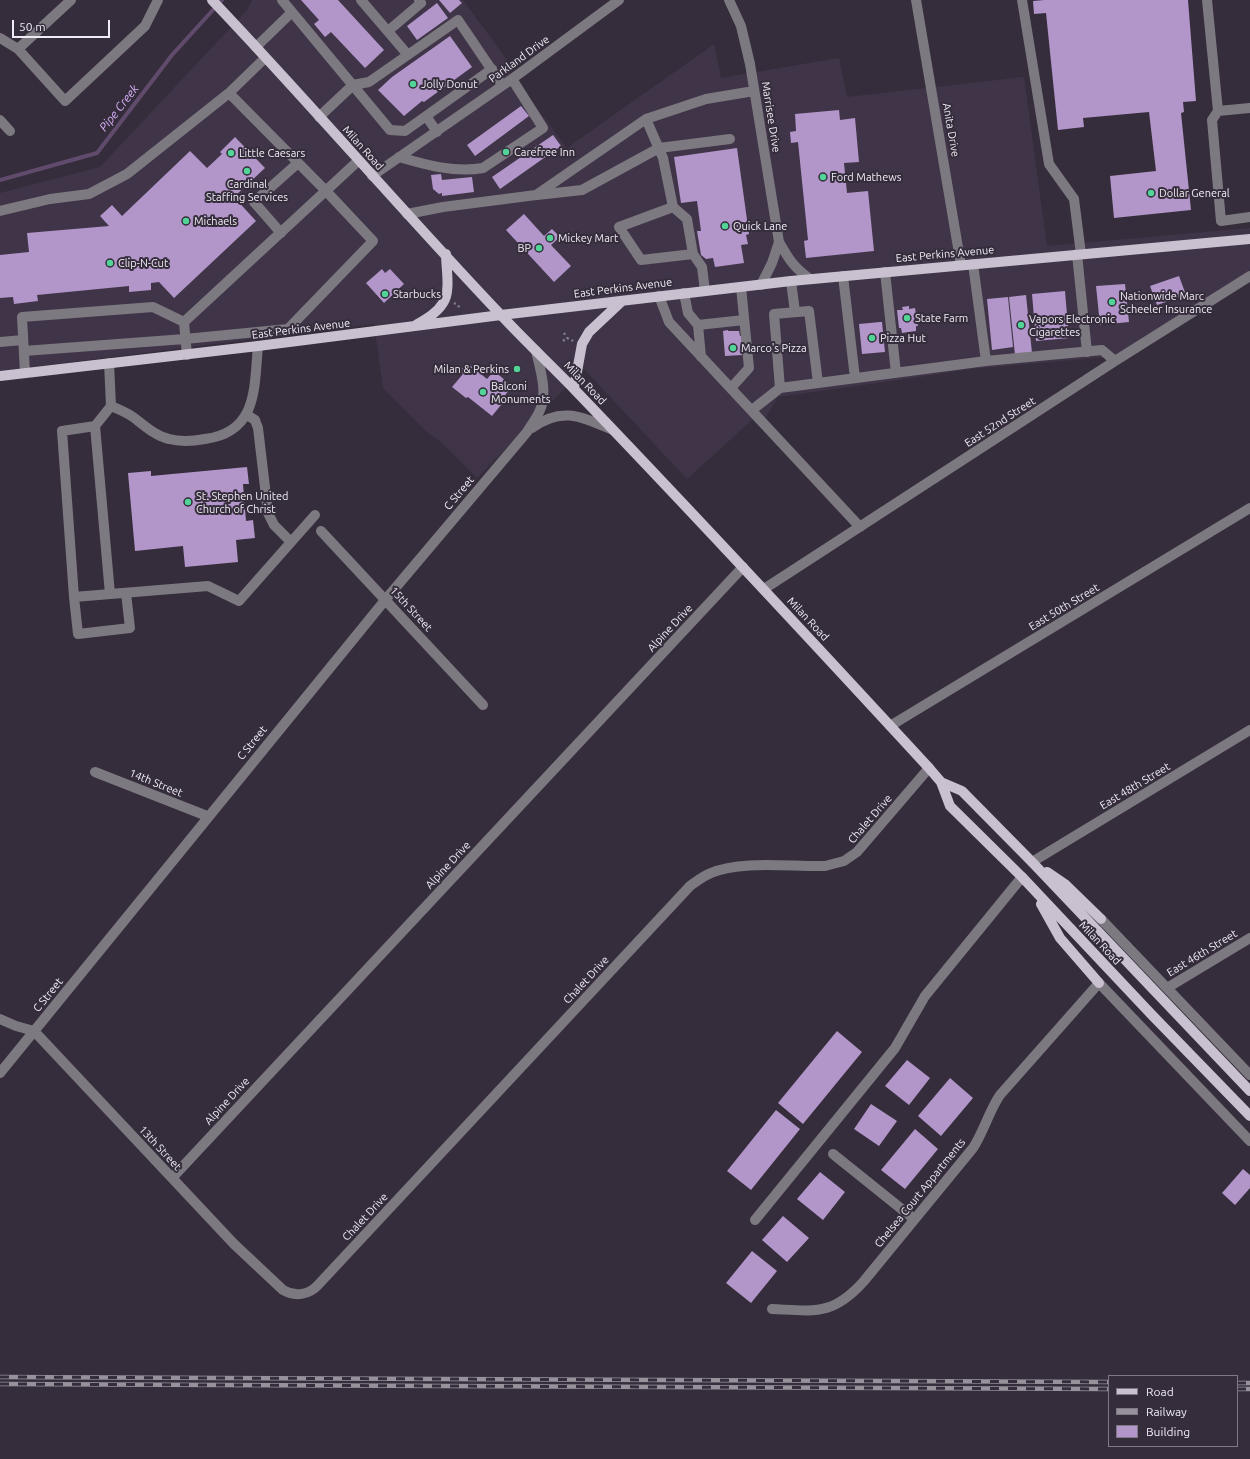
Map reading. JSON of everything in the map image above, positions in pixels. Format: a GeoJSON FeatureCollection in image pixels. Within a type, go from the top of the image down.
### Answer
{"type":"FeatureCollection","features":[{"type":"Feature","properties":{"kind":"main road","name":"Milan Road"},"geometry":{"type":"LineString","coordinates":[[212,0],[358,161],[446,254],[501,315],[574,388],[764,589],[929,768],[941,782],[950,806],[1022,877],[1151,1014],[1250,1116]]}},
{"type":"Feature","properties":{"kind":"main road","name":"East Perkins Avenue"},"geometry":{"type":"LineString","coordinates":[[0,376],[187,355],[501,315],[791,281],[1250,238]]}},
{"type":"Feature","properties":{"kind":"main road"},"geometry":{"type":"LineString","coordinates":[[413,327],[433,314],[444,303],[448,288],[446,254]]}},
{"type":"Feature","properties":{"kind":"main road"},"geometry":{"type":"LineString","coordinates":[[574,388],[582,344],[590,332],[622,301]]}},
{"type":"Feature","properties":{"kind":"main road","name":"Milan Road"},"geometry":{"type":"LineString","coordinates":[[941,782],[962,791],[1032,862],[1250,1091]]}},
{"type":"Feature","properties":{"kind":"main road"},"geometry":{"type":"LineString","coordinates":[[1032,862],[1066,885],[1101,919]]}},
{"type":"Feature","properties":{"kind":"main road"},"geometry":{"type":"LineString","coordinates":[[1034,890],[1060,938],[1099,983]]}},
{"type":"Feature","properties":{"kind":"street"},"geometry":{"type":"LineString","coordinates":[[18,49],[71,0]]}},
{"type":"Feature","properties":{"kind":"street"},"geometry":{"type":"LineString","coordinates":[[0,38],[18,49],[65,101],[145,26],[158,0]]}},
{"type":"Feature","properties":{"kind":"street"},"geometry":{"type":"LineString","coordinates":[[282,0],[390,130],[406,131],[492,69]]}},
{"type":"Feature","properties":{"kind":"street"},"geometry":{"type":"LineString","coordinates":[[361,0],[408,55]]}},
{"type":"Feature","properties":{"kind":"street"},"geometry":{"type":"LineString","coordinates":[[388,31],[421,3],[419,0]]}},
{"type":"Feature","properties":{"kind":"street","name":"Parkland Drive"},"geometry":{"type":"LineString","coordinates":[[372,176],[438,132],[619,0]]}},
{"type":"Feature","properties":{"kind":"street","name":"Marrisee Drive"},"geometry":{"type":"LineString","coordinates":[[729,0],[741,26],[754,91],[779,242],[796,269],[810,279]]}},
{"type":"Feature","properties":{"kind":"street","name":"Anita Drive"},"geometry":{"type":"LineString","coordinates":[[916,0],[961,265]]}},
{"type":"Feature","properties":{"kind":"street"},"geometry":{"type":"LineString","coordinates":[[1022,0],[1049,164],[1074,199],[1086,352]]}},
{"type":"Feature","properties":{"kind":"street"},"geometry":{"type":"LineString","coordinates":[[1207,0],[1218,111],[1212,120],[1221,221],[1250,217]]}},
{"type":"Feature","properties":{"kind":"street"},"geometry":{"type":"LineString","coordinates":[[256,47],[292,12]]}},
{"type":"Feature","properties":{"kind":"street"},"geometry":{"type":"LineString","coordinates":[[319,117],[353,85],[369,82],[458,20],[502,85]]}},
{"type":"Feature","properties":{"kind":"street"},"geometry":{"type":"LineString","coordinates":[[0,211],[50,200],[89,194],[127,174],[229,93],[265,58]]}},
{"type":"Feature","properties":{"kind":"street"},"geometry":{"type":"LineString","coordinates":[[399,157],[431,166],[472,170],[483,168],[542,128],[512,79]]}},
{"type":"Feature","properties":{"kind":"street"},"geometry":{"type":"LineString","coordinates":[[536,195],[646,119],[706,99],[754,91]]}},
{"type":"Feature","properties":{"kind":"street"},"geometry":{"type":"LineString","coordinates":[[24,351],[185,339],[288,329],[373,241],[229,93]]}},
{"type":"Feature","properties":{"kind":"street"},"geometry":{"type":"LineString","coordinates":[[1218,111],[1250,108],[1250,112]]}},
{"type":"Feature","properties":{"kind":"street"},"geometry":{"type":"LineString","coordinates":[[426,116],[438,132]]}},
{"type":"Feature","properties":{"kind":"street"},"geometry":{"type":"LineString","coordinates":[[646,119],[663,158],[673,208],[687,219],[693,254],[702,267],[705,291]]}},
{"type":"Feature","properties":{"kind":"street"},"geometry":{"type":"LineString","coordinates":[[0,120],[10,131]]}},
{"type":"Feature","properties":{"kind":"street"},"geometry":{"type":"LineString","coordinates":[[407,214],[443,207],[582,190],[658,148],[730,139]]}},
{"type":"Feature","properties":{"kind":"street"},"geometry":{"type":"LineString","coordinates":[[184,322],[358,161]]}},
{"type":"Feature","properties":{"kind":"street"},"geometry":{"type":"LineString","coordinates":[[281,233],[254,202],[298,163]]}},
{"type":"Feature","properties":{"kind":"street"},"geometry":{"type":"LineString","coordinates":[[673,208],[619,227],[641,260],[693,254]]}},
{"type":"Feature","properties":{"kind":"street","name":"Marrisee Drive"},"geometry":{"type":"LineString","coordinates":[[761,285],[772,263],[779,242]]}},
{"type":"Feature","properties":{"kind":"street"},"geometry":{"type":"LineString","coordinates":[[974,264],[986,361]]}},
{"type":"Feature","properties":{"kind":"street"},"geometry":{"type":"LineString","coordinates":[[885,272],[896,373]]}},
{"type":"Feature","properties":{"kind":"street"},"geometry":{"type":"LineString","coordinates":[[843,276],[855,378]]}},
{"type":"Feature","properties":{"kind":"street","name":"East 52nd Street"},"geometry":{"type":"LineString","coordinates":[[764,589],[1115,361],[1250,276]]}},
{"type":"Feature","properties":{"kind":"street"},"geometry":{"type":"LineString","coordinates":[[791,281],[795,312]]}},
{"type":"Feature","properties":{"kind":"street"},"geometry":{"type":"LineString","coordinates":[[731,388],[749,368],[741,287]]}},
{"type":"Feature","properties":{"kind":"street"},"geometry":{"type":"LineString","coordinates":[[684,293],[688,313],[698,325],[702,357]]}},
{"type":"Feature","properties":{"kind":"street"},"geometry":{"type":"LineString","coordinates":[[659,296],[669,322],[860,527]]}},
{"type":"Feature","properties":{"kind":"street"},"geometry":{"type":"LineString","coordinates":[[25,373],[22,317],[153,307],[184,322]]}},
{"type":"Feature","properties":{"kind":"street"},"geometry":{"type":"LineString","coordinates":[[780,388],[774,314],[809,311],[818,383]]}},
{"type":"Feature","properties":{"kind":"street"},"geometry":{"type":"LineString","coordinates":[[698,325],[744,320]]}},
{"type":"Feature","properties":{"kind":"street"},"geometry":{"type":"LineString","coordinates":[[184,322],[187,355]]}},
{"type":"Feature","properties":{"kind":"street"},"geometry":{"type":"LineString","coordinates":[[0,342],[24,340]]}},
{"type":"Feature","properties":{"kind":"street"},"geometry":{"type":"LineString","coordinates":[[111,406],[131,416],[150,431],[169,439],[192,441],[212,438],[232,430],[247,414],[253,396],[258,346]]}},
{"type":"Feature","properties":{"kind":"street"},"geometry":{"type":"LineString","coordinates":[[752,410],[780,388],[986,361],[1102,350],[1115,361]]}},
{"type":"Feature","properties":{"kind":"street","name":"C Street"},"geometry":{"type":"LineString","coordinates":[[0,1072],[386,599],[527,432],[538,414],[543,400],[542,380],[536,351]]}},
{"type":"Feature","properties":{"kind":"street"},"geometry":{"type":"LineString","coordinates":[[109,363],[111,406],[95,426],[62,431],[78,634],[130,628],[126,593]]}},
{"type":"Feature","properties":{"kind":"street"},"geometry":{"type":"LineString","coordinates":[[247,414],[255,420],[258,428],[268,513],[274,525],[291,542]]}},
{"type":"Feature","properties":{"kind":"street","name":"C Street"},"geometry":{"type":"LineString","coordinates":[[527,432],[544,420],[562,415],[579,417],[613,430]]}},
{"type":"Feature","properties":{"kind":"street"},"geometry":{"type":"LineString","coordinates":[[95,426],[110,594]]}},
{"type":"Feature","properties":{"kind":"street","name":"East 50th Street"},"geometry":{"type":"LineString","coordinates":[[890,726],[1250,508]]}},
{"type":"Feature","properties":{"kind":"street"},"geometry":{"type":"LineString","coordinates":[[74,597],[208,586],[239,601],[315,515]]}},
{"type":"Feature","properties":{"kind":"street","name":"15th Street"},"geometry":{"type":"LineString","coordinates":[[321,531],[386,599],[483,705]]}},
{"type":"Feature","properties":{"kind":"street","name":"Alpine Drive"},"geometry":{"type":"LineString","coordinates":[[172,1178],[743,567]]}},
{"type":"Feature","properties":{"kind":"street","name":"East 48th Street"},"geometry":{"type":"LineString","coordinates":[[1032,862],[1250,730]]}},
{"type":"Feature","properties":{"kind":"street","name":"Chalet Drive"},"geometry":{"type":"LineString","coordinates":[[302,1294],[311,1291],[318,1285],[690,886],[706,875],[728,868],[746,866],[825,866],[844,861],[864,845],[929,768]]}},
{"type":"Feature","properties":{"kind":"street","name":"14th Street"},"geometry":{"type":"LineString","coordinates":[[95,772],[208,816]]}},
{"type":"Feature","properties":{"kind":"street"},"geometry":{"type":"LineString","coordinates":[[755,1220],[895,1048],[925,996],[1022,877]]}},
{"type":"Feature","properties":{"kind":"street","name":"Milan Road"},"geometry":{"type":"LineString","coordinates":[[1101,919],[1250,1075]]}},
{"type":"Feature","properties":{"kind":"street","name":"East 46th Street"},"geometry":{"type":"LineString","coordinates":[[1167,988],[1250,938]]}},
{"type":"Feature","properties":{"kind":"street"},"geometry":{"type":"LineString","coordinates":[[1099,983],[1250,1141]]}},
{"type":"Feature","properties":{"kind":"street","name":"Chelsea Court Appartments"},"geometry":{"type":"LineString","coordinates":[[772,1308],[815,1310],[834,1306],[843,1302],[864,1281],[973,1148],[1000,1095],[1099,983]]}},
{"type":"Feature","properties":{"kind":"street"},"geometry":{"type":"LineString","coordinates":[[0,1019],[16,1026],[34,1031]]}},
{"type":"Feature","properties":{"kind":"street","name":"13th Street"},"geometry":{"type":"LineString","coordinates":[[34,1031],[234,1244],[277,1285],[288,1293],[302,1294]]}},
{"type":"Feature","properties":{"kind":"street"},"geometry":{"type":"LineString","coordinates":[[833,1154],[914,1219]]}},
{"type":"Feature","properties":{"kind":"path"},"geometry":{"type":"LineString","coordinates":[[458,305],[463,302]]}},
{"type":"Feature","properties":{"kind":"path"},"geometry":{"type":"LineString","coordinates":[[453,303],[458,305],[460,309]]}},
{"type":"Feature","properties":{"kind":"path"},"geometry":{"type":"LineString","coordinates":[[564,333],[567,338],[574,341]]}},
{"type":"Feature","properties":{"kind":"path"},"geometry":{"type":"LineString","coordinates":[[563,341],[567,338]]}},
{"type":"Feature","properties":{"kind":"shaded area"},"geometry":{"type":"Polygon","coordinates":[[[252,0],[463,0],[513,68],[509,71],[567,148],[714,44],[721,78],[839,58],[847,97],[1024,77],[1047,246],[1250,228],[1250,272],[1118,356],[970,369],[778,397],[761,426],[753,419],[687,479],[584,369],[477,478],[441,442],[426,431],[383,388],[374,324],[0,371],[0,193],[100,167],[247,10],[252,0]]]}},
{"type":"Feature","properties":{"kind":"building"},"geometry":{"type":"Polygon","coordinates":[[[301,0],[338,0],[384,50],[365,68],[331,32],[325,37],[314,24],[319,20],[301,0]]]}},
{"type":"Feature","properties":{"kind":"building"},"geometry":{"type":"Polygon","coordinates":[[[439,0],[459,0],[462,3],[450,13],[439,0]]]}},
{"type":"Feature","properties":{"kind":"building"},"geometry":{"type":"Polygon","coordinates":[[[1188,0],[1196,101],[1183,102],[1184,112],[1181,113],[1191,210],[1114,218],[1110,176],[1156,171],[1149,112],[1083,118],[1084,127],[1058,130],[1046,13],[1034,14],[1033,1],[1188,0]]]}},
{"type":"Feature","properties":{"kind":"building"},"geometry":{"type":"Polygon","coordinates":[[[437,3],[448,18],[417,40],[407,26],[437,3]]]}},
{"type":"Feature","properties":{"kind":"building"},"geometry":{"type":"Polygon","coordinates":[[[450,36],[472,67],[424,102],[422,101],[404,116],[378,90],[392,77],[450,36]]]}},
{"type":"Feature","properties":{"kind":"building"},"geometry":{"type":"Polygon","coordinates":[[[521,106],[529,116],[475,156],[467,145],[521,106]]]}},
{"type":"Feature","properties":{"kind":"building","name":"Ford Mathews"},"geometry":{"type":"Polygon","coordinates":[[[839,110],[840,120],[855,118],[859,162],[844,163],[847,193],[868,191],[874,251],[806,258],[804,241],[808,240],[798,142],[791,143],[790,132],[796,131],[795,114],[839,110]]]}},
{"type":"Feature","properties":{"kind":"building"},"geometry":{"type":"Polygon","coordinates":[[[553,135],[561,146],[500,189],[492,177],[553,135]]]}},
{"type":"Feature","properties":{"kind":"building"},"geometry":{"type":"Polygon","coordinates":[[[235,137],[265,168],[234,197],[256,221],[174,298],[159,282],[151,283],[151,290],[129,292],[129,286],[37,295],[38,301],[14,304],[13,297],[0,298],[0,255],[29,252],[27,233],[109,226],[100,216],[112,205],[122,216],[190,151],[207,168],[222,154],[220,152],[235,137]]]}},
{"type":"Feature","properties":{"kind":"building"},"geometry":{"type":"Polygon","coordinates":[[[737,148],[749,234],[746,235],[748,244],[741,245],[744,263],[715,267],[713,258],[706,259],[701,255],[697,231],[701,231],[697,201],[681,203],[674,157],[737,148]]]}},
{"type":"Feature","properties":{"kind":"building"},"geometry":{"type":"Polygon","coordinates":[[[441,174],[442,180],[472,177],[474,192],[442,196],[442,193],[439,194],[433,189],[431,175],[441,174]]]}},
{"type":"Feature","properties":{"kind":"building","name":"BP"},"geometry":{"type":"Polygon","coordinates":[[[524,214],[544,236],[552,229],[560,237],[551,245],[571,266],[554,282],[506,230],[524,214]]]}},
{"type":"Feature","properties":{"kind":"building","name":"Starbucks"},"geometry":{"type":"Polygon","coordinates":[[[382,269],[385,273],[390,269],[404,284],[384,303],[366,283],[382,269]]]}},
{"type":"Feature","properties":{"kind":"building"},"geometry":{"type":"Polygon","coordinates":[[[1179,276],[1186,295],[1157,305],[1150,286],[1179,276]]]}},
{"type":"Feature","properties":{"kind":"building"},"geometry":{"type":"Polygon","coordinates":[[[1125,284],[1129,322],[1100,325],[1096,286],[1125,284]]]}},
{"type":"Feature","properties":{"kind":"building"},"geometry":{"type":"Polygon","coordinates":[[[1065,291],[1069,338],[1036,341],[1032,294],[1065,291]]]}},
{"type":"Feature","properties":{"kind":"building","name":"Vapors Electronic Cigarettes"},"geometry":{"type":"Polygon","coordinates":[[[1026,295],[1032,353],[1015,355],[1009,297],[1026,295]]]}},
{"type":"Feature","properties":{"kind":"building"},"geometry":{"type":"Polygon","coordinates":[[[1008,297],[1013,347],[992,350],[987,299],[1008,297]]]}},
{"type":"Feature","properties":{"kind":"building","name":"State Farm"},"geometry":{"type":"Polygon","coordinates":[[[909,306],[909,309],[915,308],[918,326],[916,326],[916,331],[902,333],[901,328],[899,328],[897,310],[903,310],[902,307],[909,306]]]}},
{"type":"Feature","properties":{"kind":"building","name":"Pizza Hut"},"geometry":{"type":"Polygon","coordinates":[[[882,322],[885,352],[862,354],[859,324],[882,322]]]}},
{"type":"Feature","properties":{"kind":"building","name":"Marco's Pizza"},"geometry":{"type":"Polygon","coordinates":[[[723,331],[739,331],[740,336],[742,336],[742,355],[725,356],[723,331]]]}},
{"type":"Feature","properties":{"kind":"building","name":"Balconi Monuments"},"geometry":{"type":"Polygon","coordinates":[[[467,363],[487,379],[494,371],[512,386],[503,398],[505,400],[492,416],[468,397],[466,398],[452,387],[463,374],[460,371],[467,363]]]}},
{"type":"Feature","properties":{"kind":"building","name":"St. Stephen United Church of Christ"},"geometry":{"type":"Polygon","coordinates":[[[247,467],[249,484],[243,484],[246,521],[253,520],[255,538],[236,540],[238,562],[185,567],[183,546],[135,551],[128,473],[151,471],[151,476],[247,467]]]}},
{"type":"Feature","properties":{"kind":"building"},"geometry":{"type":"Polygon","coordinates":[[[837,1031],[862,1052],[803,1124],[778,1103],[837,1031]]]}},
{"type":"Feature","properties":{"kind":"building"},"geometry":{"type":"Polygon","coordinates":[[[907,1060],[930,1078],[909,1105],[885,1086],[907,1060]]]}},
{"type":"Feature","properties":{"kind":"building"},"geometry":{"type":"Polygon","coordinates":[[[950,1078],[973,1098],[941,1136],[918,1116],[950,1078]]]}},
{"type":"Feature","properties":{"kind":"building"},"geometry":{"type":"Polygon","coordinates":[[[871,1104],[897,1121],[879,1146],[854,1129],[871,1104]]]}},
{"type":"Feature","properties":{"kind":"building"},"geometry":{"type":"Polygon","coordinates":[[[776,1110],[800,1129],[751,1190],[727,1171],[776,1110]]]}},
{"type":"Feature","properties":{"kind":"building"},"geometry":{"type":"Polygon","coordinates":[[[915,1129],[938,1149],[905,1189],[881,1170],[915,1129]]]}},
{"type":"Feature","properties":{"kind":"building"},"geometry":{"type":"Polygon","coordinates":[[[1243,1169],[1250,1175],[1250,1188],[1235,1205],[1222,1193],[1243,1169]]]}},
{"type":"Feature","properties":{"kind":"building"},"geometry":{"type":"Polygon","coordinates":[[[820,1172],[845,1192],[823,1220],[797,1199],[820,1172]]]}},
{"type":"Feature","properties":{"kind":"building"},"geometry":{"type":"Polygon","coordinates":[[[783,1216],[809,1238],[787,1262],[762,1240],[783,1216]]]}},
{"type":"Feature","properties":{"kind":"building"},"geometry":{"type":"Polygon","coordinates":[[[752,1251],[777,1271],[751,1303],[726,1283],[752,1251]]]}},
{"type":"Feature","properties":{"kind":"waterway","name":"Pipe Creek"},"geometry":{"type":"LineString","coordinates":[[0,180],[97,153],[172,55],[222,0]]}},
{"type":"Feature","properties":{"kind":"railway"},"geometry":{"type":"LineString","coordinates":[[0,1377],[1108,1382]]}},
{"type":"Feature","properties":{"kind":"railway"},"geometry":{"type":"LineString","coordinates":[[1238,1383],[1250,1383]]}},
{"type":"Feature","properties":{"kind":"railway"},"geometry":{"type":"LineString","coordinates":[[0,1384],[1108,1389]]}},
{"type":"Feature","properties":{"kind":"railway"},"geometry":{"type":"LineString","coordinates":[[1238,1389],[1250,1389]]}},
{"type":"Feature","properties":{"kind":"place","name":"Jolly Donut"},"geometry":{"type":"Point","coordinates":[413,84]}},
{"type":"Feature","properties":{"kind":"place","name":"Carefree Inn"},"geometry":{"type":"Point","coordinates":[506,152]}},
{"type":"Feature","properties":{"kind":"place","name":"Little Caesars"},"geometry":{"type":"Point","coordinates":[231,153]}},
{"type":"Feature","properties":{"kind":"place","name":"Cardinal Staffing Services"},"geometry":{"type":"Point","coordinates":[247,171]}},
{"type":"Feature","properties":{"kind":"place","name":"Ford Mathews"},"geometry":{"type":"Point","coordinates":[823,177]}},
{"type":"Feature","properties":{"kind":"place","name":"Dollar General"},"geometry":{"type":"Point","coordinates":[1151,193]}},
{"type":"Feature","properties":{"kind":"place","name":"Michaels"},"geometry":{"type":"Point","coordinates":[186,221]}},
{"type":"Feature","properties":{"kind":"place","name":"Quick Lane"},"geometry":{"type":"Point","coordinates":[725,226]}},
{"type":"Feature","properties":{"kind":"place","name":"Mickey Mart"},"geometry":{"type":"Point","coordinates":[550,238]}},
{"type":"Feature","properties":{"kind":"place","name":"BP"},"geometry":{"type":"Point","coordinates":[539,248]}},
{"type":"Feature","properties":{"kind":"place","name":"Clip-N-Cut"},"geometry":{"type":"Point","coordinates":[110,263]}},
{"type":"Feature","properties":{"kind":"place","name":"Starbucks"},"geometry":{"type":"Point","coordinates":[385,294]}},
{"type":"Feature","properties":{"kind":"place","name":"Nationwide Marc Scheeler Insurance"},"geometry":{"type":"Point","coordinates":[1112,302]}},
{"type":"Feature","properties":{"kind":"place","name":"State Farm"},"geometry":{"type":"Point","coordinates":[907,318]}},
{"type":"Feature","properties":{"kind":"place","name":"Vapors Electronic Cigarettes"},"geometry":{"type":"Point","coordinates":[1021,325]}},
{"type":"Feature","properties":{"kind":"place","name":"Pizza Hut"},"geometry":{"type":"Point","coordinates":[872,338]}},
{"type":"Feature","properties":{"kind":"place","name":"Marco's Pizza"},"geometry":{"type":"Point","coordinates":[733,348]}},
{"type":"Feature","properties":{"kind":"place","name":"Milan & Perkins"},"geometry":{"type":"Point","coordinates":[517,369]}},
{"type":"Feature","properties":{"kind":"place","name":"Balconi Monuments"},"geometry":{"type":"Point","coordinates":[483,392]}},
{"type":"Feature","properties":{"kind":"place","name":"St. Stephen United Church of Christ"},"geometry":{"type":"Point","coordinates":[188,502]}}]}
